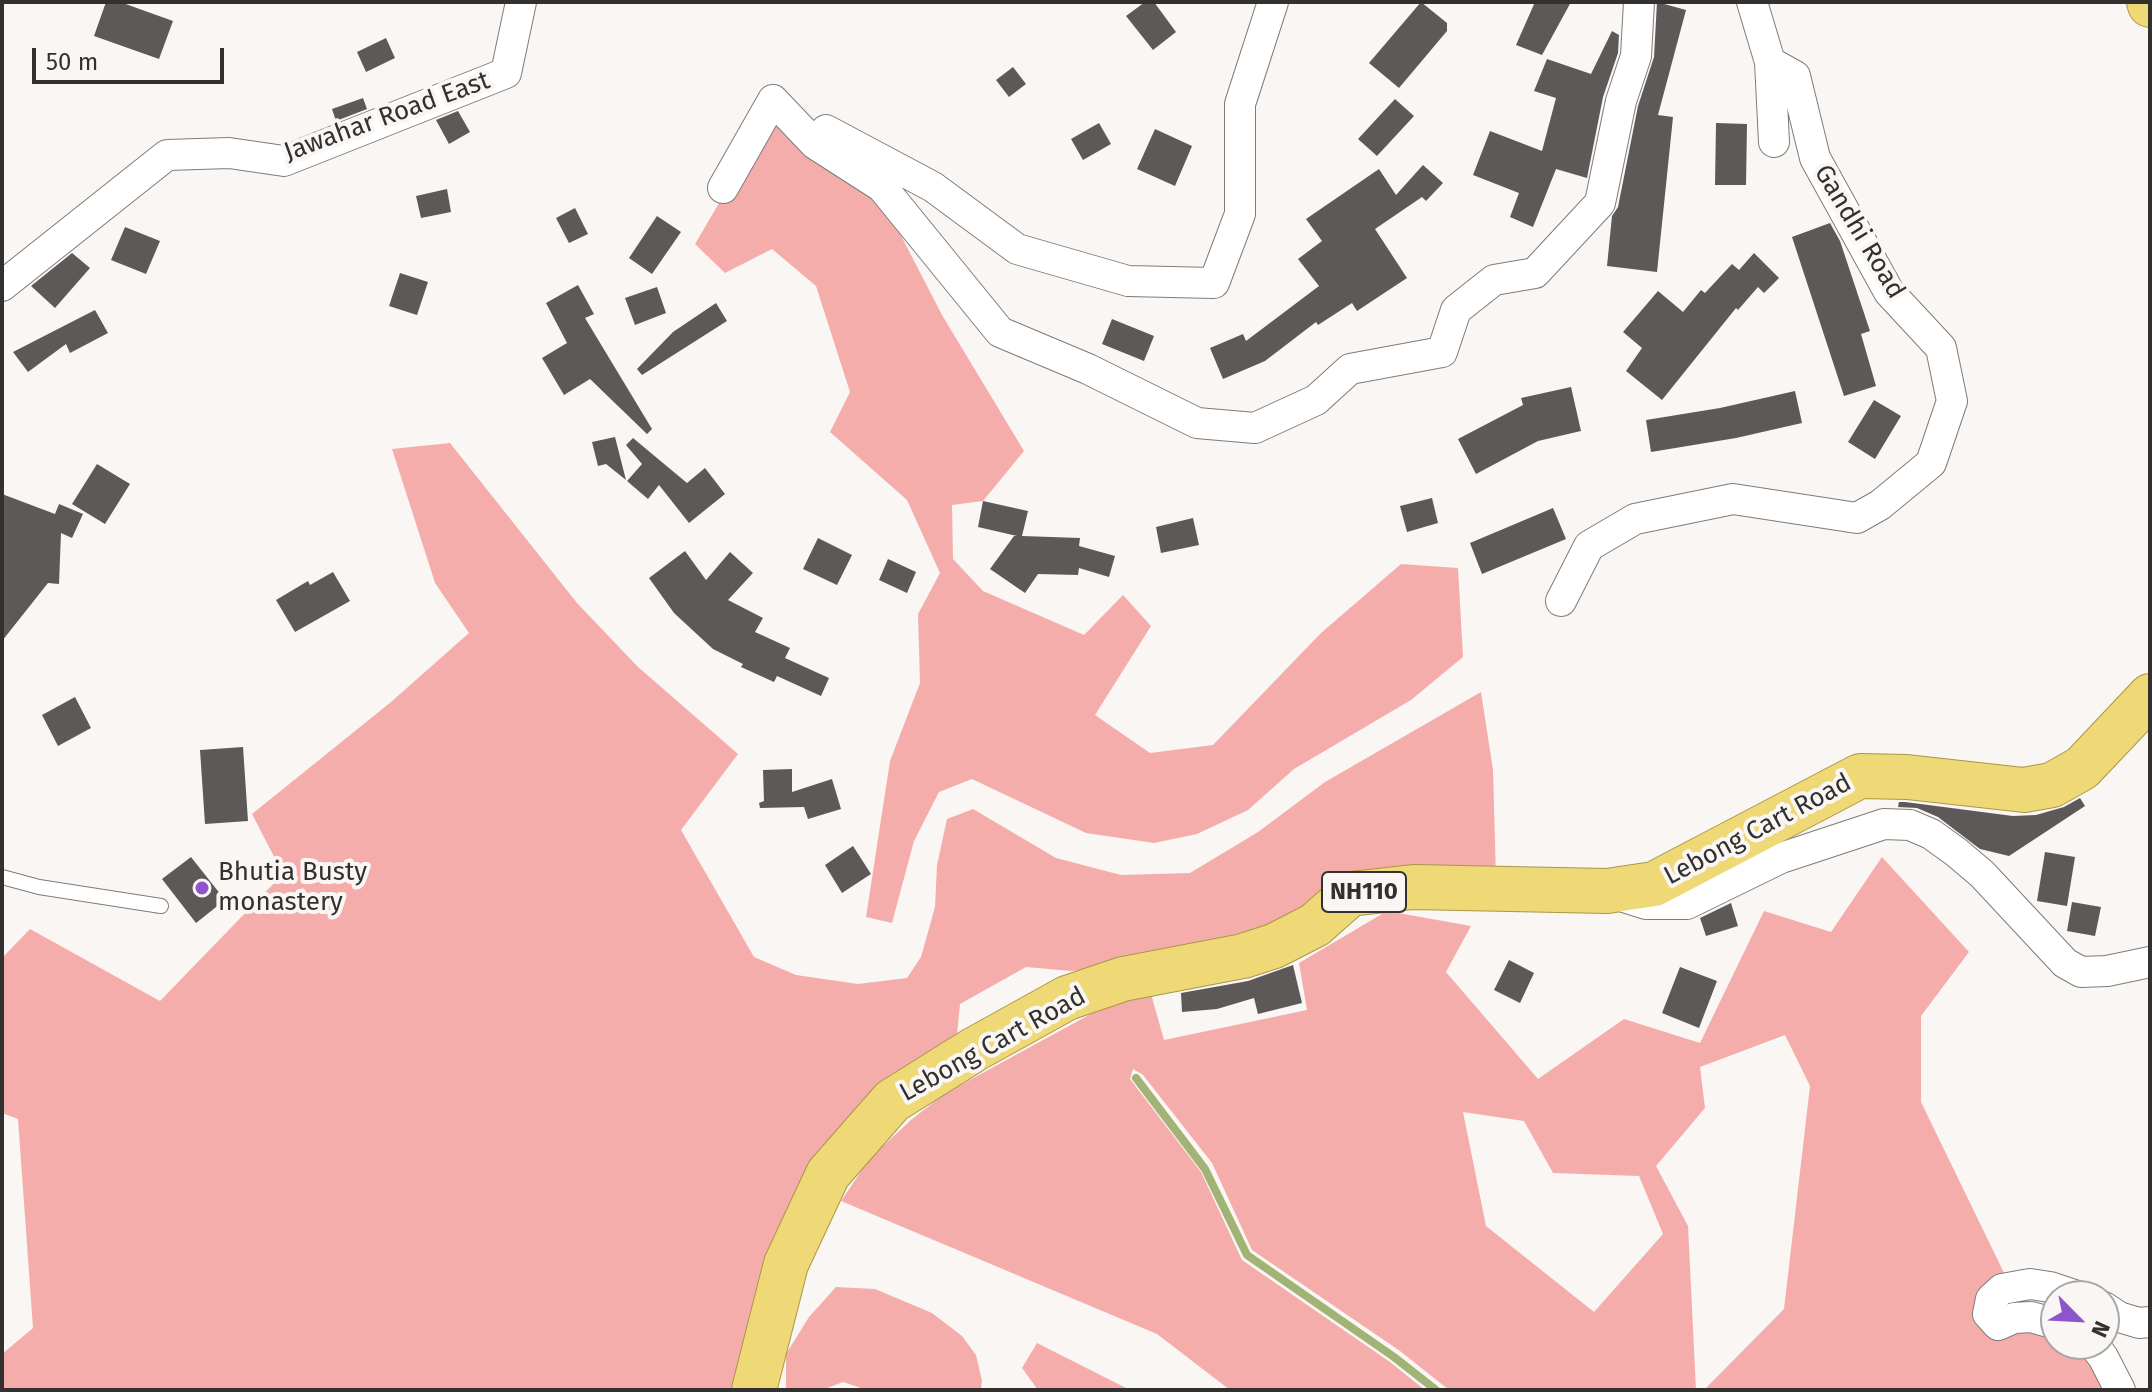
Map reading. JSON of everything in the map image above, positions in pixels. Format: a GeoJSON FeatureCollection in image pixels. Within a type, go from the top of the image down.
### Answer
{"type":"FeatureCollection","features":[{"type":"Feature","properties":{"kind":"highway","name":"Lebong Cart Road"},"geometry":{"type":"LineString","coordinates":[[754,1390],[786,1264],[828,1174],[892,1101],[975,1049],[1067,998],[1123,979],[1243,956],[1274,946],[1315,925],[1350,894],[1413,887],[1607,891],[1654,884],[1860,776],[1907,777],[2024,790],[2052,785],[2082,768],[2150,696]]}},
{"type":"Feature","properties":{"kind":"street","name":"Jawahar Road East"},"geometry":{"type":"LineString","coordinates":[[2,286],[167,155],[229,153],[284,161],[506,73],[521,2]]}},
{"type":"Feature","properties":{"kind":"street"},"geometry":{"type":"LineString","coordinates":[[773,100],[933,187],[1017,249],[1128,281],[1214,283],[1240,214],[1240,104],[1273,2]]}},
{"type":"Feature","properties":{"kind":"street"},"geometry":{"type":"LineString","coordinates":[[773,100],[815,144],[882,187],[1000,332],[1088,369],[1197,423],[1255,428],[1316,400],[1350,369],[1442,352],[1456,310],[1494,280],[1535,273],[1600,203],[1621,101],[1636,56],[1639,2]]}},
{"type":"Feature","properties":{"kind":"street"},"geometry":{"type":"LineString","coordinates":[[1752,2],[1770,62],[1774,142]]}},
{"type":"Feature","properties":{"kind":"street","name":"Gandhi Road"},"geometry":{"type":"LineString","coordinates":[[1561,601],[1589,546],[1635,519],[1733,499],[1857,518],[1880,505],[1931,463],[1952,401],[1941,348],[1889,292],[1815,158],[1795,76],[1770,62]]}},
{"type":"Feature","properties":{"kind":"street"},"geometry":{"type":"LineString","coordinates":[[723,188],[773,100]]}},
{"type":"Feature","properties":{"kind":"street"},"geometry":{"type":"LineString","coordinates":[[1607,891],[1646,904],[1687,904],[1781,858],[1884,824],[1910,825],[1931,834],[1982,874],[2035,933],[2073,968],[2081,972],[2107,971],[2150,962]]}},
{"type":"Feature","properties":{"kind":"street"},"geometry":{"type":"LineString","coordinates":[[2040,1286],[2030,1284],[2002,1289],[1991,1299],[1988,1314],[1998,1325],[2014,1318],[2040,1320]]}},
{"type":"Feature","properties":{"kind":"street"},"geometry":{"type":"LineString","coordinates":[[2120,1317],[2139,1323],[2150,1322]]}},
{"type":"Feature","properties":{"kind":"street"},"geometry":{"type":"LineString","coordinates":[[2105,1360],[2120,1390]]}},
{"type":"Feature","properties":{"kind":"lane"},"geometry":{"type":"LineString","coordinates":[[2,877],[39,887],[161,906]]}},
{"type":"Feature","properties":{"kind":"shaded area"},"geometry":{"type":"Polygon","coordinates":[[[772,113],[879,193],[942,315],[1024,451],[983,501],[952,505],[953,559],[983,591],[1084,635],[1123,595],[1151,626],[1095,715],[1150,753],[1213,745],[1321,633],[1401,564],[1458,568],[1463,657],[1411,700],[1294,769],[1248,810],[1197,834],[1154,843],[1086,833],[972,779],[939,792],[914,841],[892,923],[866,917],[890,761],[920,683],[918,614],[940,573],[907,500],[830,432],[850,392],[816,286],[772,249],[725,273],[695,244],[772,113]]]}},
{"type":"Feature","properties":{"kind":"shaded area"},"geometry":{"type":"Polygon","coordinates":[[[450,443],[577,603],[637,666],[738,754],[681,830],[754,957],[796,975],[858,984],[907,978],[921,957],[935,907],[937,865],[947,819],[973,809],[1056,858],[1121,875],[1190,873],[1258,832],[1325,782],[1481,692],[1493,770],[1496,879],[1346,887],[1190,962],[1071,971],[1026,967],[960,1004],[957,1035],[884,1093],[743,1390],[2,1390],[2,1354],[33,1328],[18,1119],[2,1113],[2,958],[30,929],[160,1001],[283,874],[252,814],[391,702],[469,633],[435,583],[392,449],[450,443]]]}},
{"type":"Feature","properties":{"kind":"shaded area"},"geometry":{"type":"Polygon","coordinates":[[[1882,857],[1969,952],[1921,1016],[1921,1102],[2006,1277],[1984,1313],[2040,1325],[2040,1360],[2094,1360],[2108,1386],[2103,1390],[1704,1390],[1784,1309],[1810,1086],[1785,1035],[1700,1067],[1705,1108],[1656,1166],[1688,1226],[1696,1390],[1449,1390],[1400,1351],[1252,1250],[1212,1163],[1143,1075],[1133,1069],[1130,1079],[1201,1172],[1242,1260],[1390,1362],[1425,1390],[1230,1390],[1157,1334],[841,1201],[870,1158],[944,1094],[1100,1009],[1151,994],[1164,1040],[1307,1010],[1299,963],[1387,911],[1471,926],[1446,972],[1538,1079],[1624,1019],[1700,1043],[1764,911],[1831,932],[1882,857]],[[1463,1112],[1486,1226],[1594,1312],[1663,1234],[1639,1176],[1553,1173],[1524,1121],[1463,1112]]]}},
{"type":"Feature","properties":{"kind":"shaded area"},"geometry":{"type":"Polygon","coordinates":[[[836,1287],[875,1289],[932,1313],[962,1336],[976,1355],[981,1390],[867,1390],[843,1382],[822,1390],[786,1390],[786,1354],[809,1317],[836,1287]]]}},
{"type":"Feature","properties":{"kind":"shaded area"},"geometry":{"type":"Polygon","coordinates":[[[1037,1343],[1130,1390],[1038,1390],[1022,1368],[1037,1343]]]}},
{"type":"Feature","properties":{"kind":"building"},"geometry":{"type":"Polygon","coordinates":[[[106,2],[120,2],[173,21],[159,59],[94,36],[106,2]]]}},
{"type":"Feature","properties":{"kind":"building"},"geometry":{"type":"Polygon","coordinates":[[[1145,2],[1154,2],[1176,32],[1153,50],[1126,16],[1145,2]]]}},
{"type":"Feature","properties":{"kind":"building"},"geometry":{"type":"Polygon","coordinates":[[[1421,2],[1447,23],[1447,31],[1399,88],[1369,63],[1421,2]]]}},
{"type":"Feature","properties":{"kind":"building"},"geometry":{"type":"Polygon","coordinates":[[[1535,2],[1571,2],[1542,55],[1516,45],[1535,2]]]}},
{"type":"Feature","properties":{"kind":"building"},"geometry":{"type":"Polygon","coordinates":[[[1657,2],[1686,10],[1658,115],[1673,117],[1657,272],[1607,266],[1612,216],[1618,207],[1638,106],[1654,57],[1657,2]]]}},
{"type":"Feature","properties":{"kind":"building"},"geometry":{"type":"Polygon","coordinates":[[[1612,31],[1619,35],[1618,53],[1603,97],[1587,178],[1556,169],[1533,227],[1510,217],[1519,193],[1473,175],[1490,131],[1542,151],[1556,98],[1534,91],[1547,59],[1591,74],[1612,31]]]}},
{"type":"Feature","properties":{"kind":"building"},"geometry":{"type":"Polygon","coordinates":[[[386,38],[395,58],[366,72],[357,52],[386,38]]]}},
{"type":"Feature","properties":{"kind":"building"},"geometry":{"type":"Polygon","coordinates":[[[1013,67],[1026,84],[1009,97],[996,80],[1013,67]]]}},
{"type":"Feature","properties":{"kind":"building"},"geometry":{"type":"Polygon","coordinates":[[[363,98],[367,109],[336,121],[332,109],[363,98]]]}},
{"type":"Feature","properties":{"kind":"building"},"geometry":{"type":"Polygon","coordinates":[[[1395,99],[1414,116],[1377,156],[1358,139],[1395,99]]]}},
{"type":"Feature","properties":{"kind":"building"},"geometry":{"type":"Polygon","coordinates":[[[458,111],[470,132],[449,144],[436,120],[458,111]]]}},
{"type":"Feature","properties":{"kind":"building"},"geometry":{"type":"Polygon","coordinates":[[[1099,123],[1111,144],[1083,160],[1071,139],[1099,123]]]}},
{"type":"Feature","properties":{"kind":"building"},"geometry":{"type":"Polygon","coordinates":[[[1716,123],[1747,124],[1746,185],[1715,185],[1716,123]]]}},
{"type":"Feature","properties":{"kind":"building"},"geometry":{"type":"Polygon","coordinates":[[[1155,129],[1192,146],[1175,186],[1137,169],[1155,129]]]}},
{"type":"Feature","properties":{"kind":"building"},"geometry":{"type":"Polygon","coordinates":[[[1423,165],[1443,183],[1426,201],[1422,197],[1375,229],[1407,278],[1357,311],[1352,303],[1318,325],[1316,322],[1265,361],[1223,379],[1210,348],[1243,334],[1246,341],[1319,286],[1298,259],[1322,241],[1306,219],[1379,169],[1396,195],[1423,165]]]}},
{"type":"Feature","properties":{"kind":"building"},"geometry":{"type":"Polygon","coordinates":[[[447,189],[451,212],[421,218],[416,196],[447,189]]]}},
{"type":"Feature","properties":{"kind":"building"},"geometry":{"type":"Polygon","coordinates":[[[575,208],[588,234],[569,243],[556,218],[575,208]]]}},
{"type":"Feature","properties":{"kind":"building"},"geometry":{"type":"Polygon","coordinates":[[[657,216],[681,232],[652,274],[629,258],[657,216]]]}},
{"type":"Feature","properties":{"kind":"building"},"geometry":{"type":"Polygon","coordinates":[[[1830,223],[1840,241],[1870,331],[1861,334],[1876,386],[1844,396],[1792,237],[1830,223]]]}},
{"type":"Feature","properties":{"kind":"building"},"geometry":{"type":"Polygon","coordinates":[[[125,227],[160,241],[146,274],[111,260],[125,227]]]}},
{"type":"Feature","properties":{"kind":"building"},"geometry":{"type":"Polygon","coordinates":[[[72,253],[90,268],[55,308],[31,286],[72,253]]]}},
{"type":"Feature","properties":{"kind":"building"},"geometry":{"type":"Polygon","coordinates":[[[1754,253],[1779,278],[1764,293],[1758,287],[1738,310],[1736,308],[1662,400],[1626,371],[1642,348],[1623,332],[1658,291],[1683,312],[1701,290],[1705,293],[1732,264],[1739,270],[1754,253]]]}},
{"type":"Feature","properties":{"kind":"building"},"geometry":{"type":"Polygon","coordinates":[[[400,273],[428,282],[417,315],[389,306],[400,273]]]}},
{"type":"Feature","properties":{"kind":"building"},"geometry":{"type":"Polygon","coordinates":[[[578,285],[594,314],[585,318],[652,429],[647,434],[590,379],[564,395],[542,358],[567,343],[546,303],[578,285]]]}},
{"type":"Feature","properties":{"kind":"building"},"geometry":{"type":"Polygon","coordinates":[[[657,287],[666,313],[635,325],[625,298],[657,287]]]}},
{"type":"Feature","properties":{"kind":"building"},"geometry":{"type":"Polygon","coordinates":[[[716,303],[727,321],[642,375],[637,369],[673,332],[716,303]]]}},
{"type":"Feature","properties":{"kind":"building"},"geometry":{"type":"Polygon","coordinates":[[[95,310],[108,333],[70,353],[66,344],[28,372],[13,352],[95,310]]]}},
{"type":"Feature","properties":{"kind":"building"},"geometry":{"type":"Polygon","coordinates":[[[1112,319],[1154,336],[1144,361],[1102,344],[1112,319]]]}},
{"type":"Feature","properties":{"kind":"building"},"geometry":{"type":"Polygon","coordinates":[[[1571,387],[1581,431],[1538,441],[1476,474],[1458,439],[1523,405],[1521,398],[1571,387]]]}},
{"type":"Feature","properties":{"kind":"building"},"geometry":{"type":"Polygon","coordinates":[[[1795,391],[1802,423],[1651,452],[1646,420],[1795,391]]]}},
{"type":"Feature","properties":{"kind":"building"},"geometry":{"type":"Polygon","coordinates":[[[1874,400],[1901,416],[1875,459],[1848,442],[1874,400]]]}},
{"type":"Feature","properties":{"kind":"building"},"geometry":{"type":"Polygon","coordinates":[[[615,437],[626,480],[606,464],[598,466],[592,442],[615,437]]]}},
{"type":"Feature","properties":{"kind":"building"},"geometry":{"type":"Polygon","coordinates":[[[633,438],[687,483],[705,468],[725,494],[689,523],[659,485],[648,499],[627,481],[642,464],[626,445],[633,438]]]}},
{"type":"Feature","properties":{"kind":"building"},"geometry":{"type":"Polygon","coordinates":[[[97,464],[130,484],[105,524],[72,504],[97,464]]]}},
{"type":"Feature","properties":{"kind":"building"},"geometry":{"type":"Polygon","coordinates":[[[2,494],[55,514],[59,504],[83,514],[72,538],[61,533],[59,584],[48,583],[2,641],[2,494]]]}},
{"type":"Feature","properties":{"kind":"building"},"geometry":{"type":"Polygon","coordinates":[[[1432,498],[1438,523],[1407,532],[1400,506],[1432,498]]]}},
{"type":"Feature","properties":{"kind":"building"},"geometry":{"type":"Polygon","coordinates":[[[983,501],[1028,511],[1022,536],[1080,538],[1079,546],[1115,556],[1109,577],[1079,568],[1078,575],[1038,574],[1025,593],[990,569],[1017,536],[978,527],[983,501]]]}},
{"type":"Feature","properties":{"kind":"building"},"geometry":{"type":"Polygon","coordinates":[[[1553,508],[1566,539],[1482,574],[1470,543],[1553,508]]]}},
{"type":"Feature","properties":{"kind":"building"},"geometry":{"type":"Polygon","coordinates":[[[1193,518],[1199,545],[1161,553],[1156,527],[1193,518]]]}},
{"type":"Feature","properties":{"kind":"building"},"geometry":{"type":"Polygon","coordinates":[[[818,538],[852,555],[837,585],[803,569],[818,538]]]}},
{"type":"Feature","properties":{"kind":"building"},"geometry":{"type":"Polygon","coordinates":[[[685,551],[706,580],[730,552],[753,573],[728,600],[763,618],[755,632],[790,648],[785,658],[829,678],[821,696],[777,676],[774,682],[741,667],[743,664],[713,649],[674,613],[649,578],[685,551]]]}},
{"type":"Feature","properties":{"kind":"building"},"geometry":{"type":"Polygon","coordinates":[[[888,559],[916,572],[907,593],[879,580],[888,559]]]}},
{"type":"Feature","properties":{"kind":"building"},"geometry":{"type":"Polygon","coordinates":[[[333,572],[350,601],[295,632],[276,600],[308,581],[310,585],[333,572]]]}},
{"type":"Feature","properties":{"kind":"building"},"geometry":{"type":"Polygon","coordinates":[[[75,697],[91,728],[58,746],[42,715],[75,697]]]}},
{"type":"Feature","properties":{"kind":"building"},"geometry":{"type":"Polygon","coordinates":[[[243,747],[248,821],[205,824],[200,750],[243,747]]]}},
{"type":"Feature","properties":{"kind":"building"},"geometry":{"type":"Polygon","coordinates":[[[792,769],[792,792],[832,779],[841,809],[808,819],[804,807],[760,808],[759,803],[764,801],[763,770],[792,769]]]}},
{"type":"Feature","properties":{"kind":"building"},"geometry":{"type":"Polygon","coordinates":[[[2080,798],[2085,806],[2009,856],[1980,849],[1938,817],[1917,808],[1898,807],[1899,802],[1905,802],[2013,816],[2036,815],[2064,807],[2080,798]]]}},
{"type":"Feature","properties":{"kind":"building"},"geometry":{"type":"Polygon","coordinates":[[[853,846],[871,874],[842,893],[825,865],[853,846]]]}},
{"type":"Feature","properties":{"kind":"building"},"geometry":{"type":"Polygon","coordinates":[[[2045,852],[2075,857],[2067,906],[2037,901],[2045,852]]]}},
{"type":"Feature","properties":{"kind":"building"},"geometry":{"type":"Polygon","coordinates":[[[191,857],[225,900],[196,923],[162,879],[191,857]]]}},
{"type":"Feature","properties":{"kind":"building"},"geometry":{"type":"Polygon","coordinates":[[[2072,902],[2101,907],[2095,936],[2067,931],[2072,902]]]}},
{"type":"Feature","properties":{"kind":"building"},"geometry":{"type":"Polygon","coordinates":[[[1731,903],[1738,926],[1706,936],[1700,918],[1731,903]]]}},
{"type":"Feature","properties":{"kind":"building"},"geometry":{"type":"Polygon","coordinates":[[[1509,960],[1534,973],[1520,1003],[1494,990],[1509,960]]]}},
{"type":"Feature","properties":{"kind":"building"},"geometry":{"type":"Polygon","coordinates":[[[1293,965],[1302,1003],[1258,1014],[1254,998],[1217,1009],[1182,1012],[1181,993],[1248,981],[1293,965]]]}},
{"type":"Feature","properties":{"kind":"building"},"geometry":{"type":"Polygon","coordinates":[[[1680,967],[1717,981],[1699,1028],[1662,1013],[1680,967]]]}},
{"type":"Feature","properties":{"kind":"waterway"},"geometry":{"type":"LineString","coordinates":[[1136,1078],[1205,1169],[1247,1255],[1394,1357],[1436,1390]]}},
{"type":"Feature","properties":{"kind":"place","name":"Bhutia Busty monastery"},"geometry":{"type":"Point","coordinates":[202,888]}}]}
